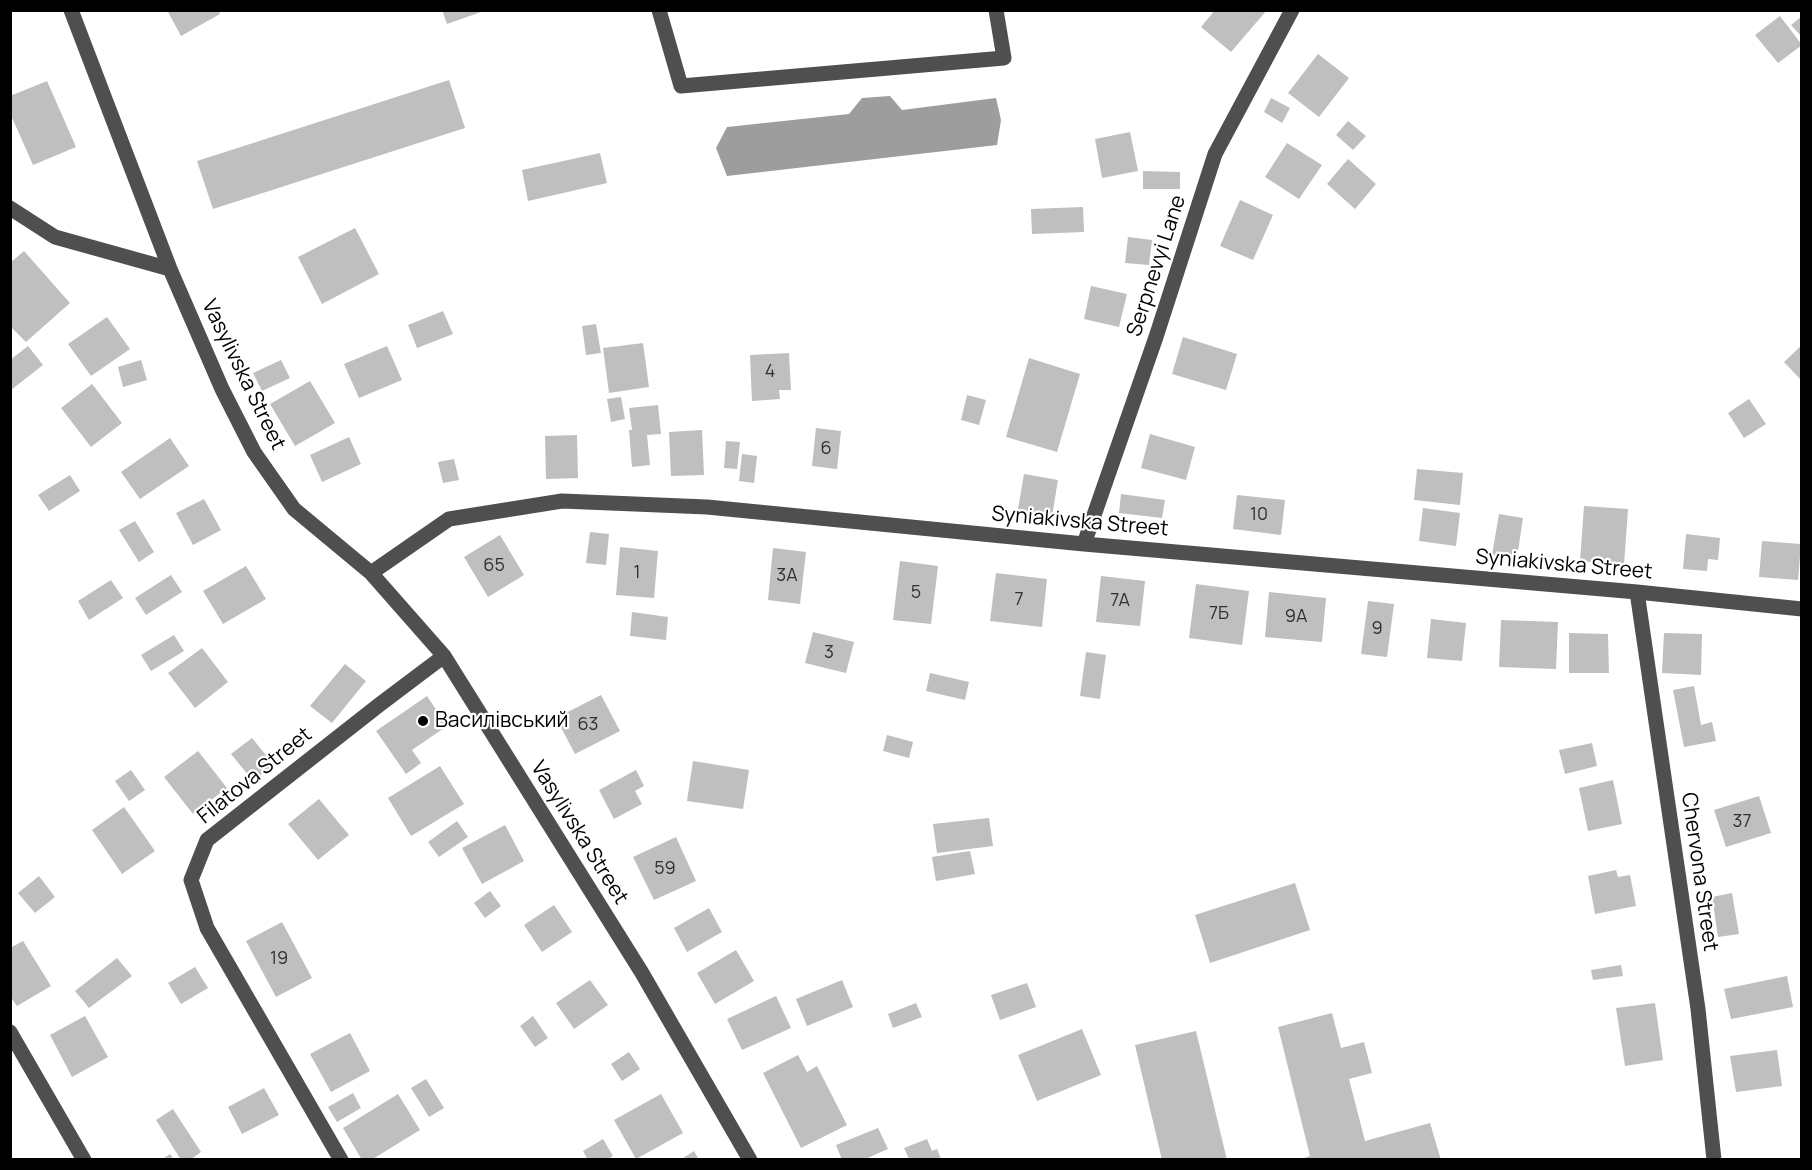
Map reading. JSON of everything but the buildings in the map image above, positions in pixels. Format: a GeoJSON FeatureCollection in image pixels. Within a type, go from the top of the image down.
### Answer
{"type":"FeatureCollection","features":[{"type":"Feature","properties":{"kind":"street","name":"Vasylivska Street"},"geometry":{"type":"LineString","coordinates":[[71,10],[170,269],[222,390],[254,452],[294,508],[371,573],[444,656],[642,974],[750,1160]]}},
{"type":"Feature","properties":{"kind":"street"},"geometry":{"type":"LineString","coordinates":[[658,10],[681,86],[1004,58],[996,10]]}},
{"type":"Feature","properties":{"kind":"street","name":"Serpnevyi Lane"},"geometry":{"type":"LineString","coordinates":[[1084,544],[1156,337],[1215,154],[1292,10]]}},
{"type":"Feature","properties":{"kind":"street"},"geometry":{"type":"LineString","coordinates":[[10,208],[54,237],[170,269]]}},
{"type":"Feature","properties":{"kind":"street","name":"Syniakivska Street"},"geometry":{"type":"LineString","coordinates":[[371,573],[449,519],[562,501],[707,507],[1084,544],[1637,592],[1802,609]]}},
{"type":"Feature","properties":{"kind":"street","name":"Chervona Street"},"geometry":{"type":"LineString","coordinates":[[1637,592],[1698,1009],[1714,1160]]}},
{"type":"Feature","properties":{"kind":"street","name":"Filatova Street"},"geometry":{"type":"LineString","coordinates":[[341,1160],[207,928],[191,880],[207,840],[444,656]]}},
{"type":"Feature","properties":{"kind":"street"},"geometry":{"type":"LineString","coordinates":[[10,1032],[84,1160]]}},
{"type":"Feature","properties":{"kind":"shaded area"},"geometry":{"type":"Polygon","coordinates":[[[890,96],[902,110],[996,98],[1001,120],[997,145],[727,176],[716,148],[727,127],[849,114],[862,98],[890,96]]]}},
{"type":"Feature","properties":{"kind":"place","name":"Василівський"},"geometry":{"type":"Point","coordinates":[423,721]}}]}
